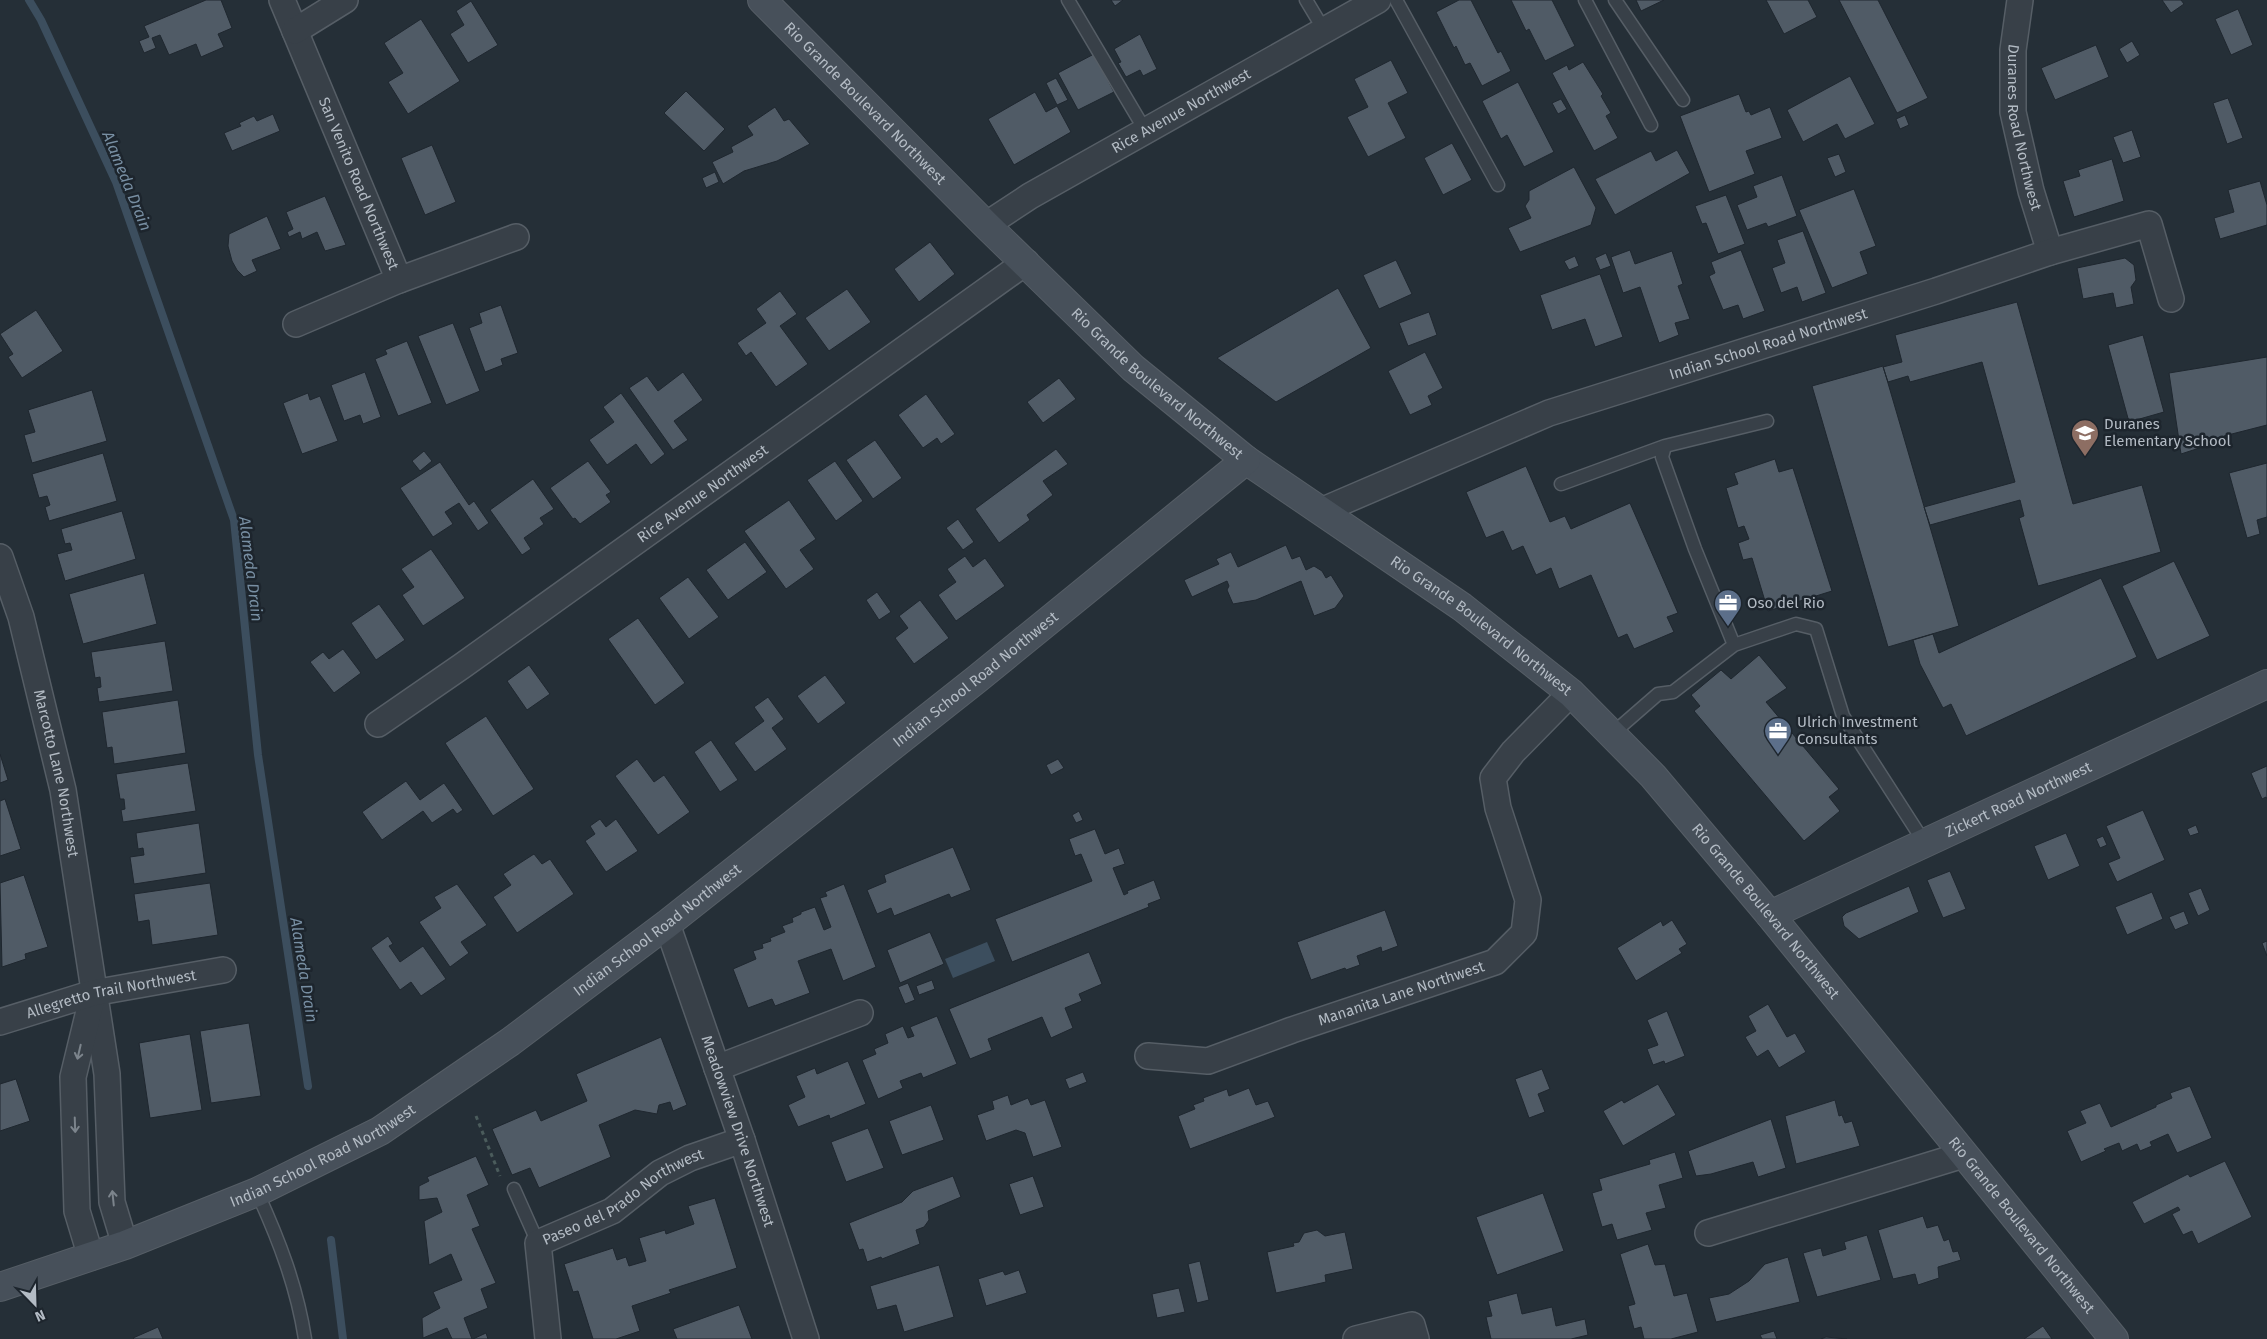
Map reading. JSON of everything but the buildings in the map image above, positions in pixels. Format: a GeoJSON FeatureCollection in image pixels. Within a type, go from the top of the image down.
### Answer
{"type":"FeatureCollection","features":[{"type":"Feature","properties":{"kind":"main road","name":"Rio Grande Boulevard Northwest"},"geometry":{"type":"LineString","coordinates":[[762,0],[986,225],[1133,368],[1246,460],[1462,607],[1571,693],[1653,776],[1770,915],[2114,1339]]}},
{"type":"Feature","properties":{"kind":"main road","name":"Indian School Road Northwest"},"geometry":{"type":"LineString","coordinates":[[0,1287],[125,1245],[263,1189],[380,1131],[510,1042],[667,924],[978,679],[1246,460]]}},
{"type":"Feature","properties":{"kind":"main road","name":"Zickert Road Northwest"},"geometry":{"type":"LineString","coordinates":[[1770,915],[2267,684]]}},
{"type":"Feature","properties":{"kind":"street","name":"San Venito Road Northwest"},"geometry":{"type":"LineString","coordinates":[[282,0],[399,280],[516,237]]}},
{"type":"Feature","properties":{"kind":"street"},"geometry":{"type":"LineString","coordinates":[[295,31],[345,0]]}},
{"type":"Feature","properties":{"kind":"street","name":"Rice Avenue Northwest"},"geometry":{"type":"LineString","coordinates":[[986,225],[1030,196],[1378,0]]}},
{"type":"Feature","properties":{"kind":"street","name":"Duranes Road Northwest"},"geometry":{"type":"LineString","coordinates":[[2020,0],[2013,50],[2013,112],[2031,191],[2050,252]]}},
{"type":"Feature","properties":{"kind":"street","name":"Indian School Road Northwest"},"geometry":{"type":"LineString","coordinates":[[1321,511],[1549,413],[1936,291],[2050,252],[2149,224],[2171,299]]}},
{"type":"Feature","properties":{"kind":"street","name":"Rice Avenue Northwest"},"geometry":{"type":"LineString","coordinates":[[378,724],[479,655],[1026,262]]}},
{"type":"Feature","properties":{"kind":"street"},"geometry":{"type":"LineString","coordinates":[[296,324],[399,280]]}},
{"type":"Feature","properties":{"kind":"street","name":"Marcotto Lane Northwest"},"geometry":{"type":"LineString","coordinates":[[0,557],[21,617],[63,790],[107,1074],[112,1202],[125,1245]]}},
{"type":"Feature","properties":{"kind":"street","name":"Mananita Lane Northwest"},"geometry":{"type":"LineString","coordinates":[[1148,1056],[1208,1061],[1292,1030],[1495,962],[1524,933],[1528,900],[1498,808],[1493,778],[1513,752],[1571,693]]}},
{"type":"Feature","properties":{"kind":"street","name":"Meadowview Drive Northwest"},"geometry":{"type":"LineString","coordinates":[[667,924],[742,1140],[806,1339]]}},
{"type":"Feature","properties":{"kind":"street","name":"Allegretto Trail Northwest"},"geometry":{"type":"LineString","coordinates":[[0,1022],[93,993],[223,970]]}},
{"type":"Feature","properties":{"kind":"street","name":"Marcotto Lane Northwest"},"geometry":{"type":"LineString","coordinates":[[91,1257],[77,1211],[73,1077],[93,993]]}},
{"type":"Feature","properties":{"kind":"street"},"geometry":{"type":"LineString","coordinates":[[717,1068],[860,1014]]}},
{"type":"Feature","properties":{"kind":"street","name":"Paseo del Prado Northwest"},"geometry":{"type":"LineString","coordinates":[[548,1339],[538,1243],[612,1211],[660,1173],[690,1158],[742,1140]]}},
{"type":"Feature","properties":{"kind":"street"},"geometry":{"type":"LineString","coordinates":[[1708,1233],[1963,1155]]}},
{"type":"Feature","properties":{"kind":"street"},"geometry":{"type":"LineString","coordinates":[[1356,1339],[1414,1332]]}},
{"type":"Feature","properties":{"kind":"lane"},"geometry":{"type":"LineString","coordinates":[[1068,0],[1145,130]]}},
{"type":"Feature","properties":{"kind":"lane"},"geometry":{"type":"LineString","coordinates":[[1306,0],[1324,30]]}},
{"type":"Feature","properties":{"kind":"lane"},"geometry":{"type":"LineString","coordinates":[[1396,0],[1498,185]]}},
{"type":"Feature","properties":{"kind":"lane"},"geometry":{"type":"LineString","coordinates":[[1585,0],[1651,125]]}},
{"type":"Feature","properties":{"kind":"lane"},"geometry":{"type":"LineString","coordinates":[[1615,0],[1683,100]]}},
{"type":"Feature","properties":{"kind":"lane"},"geometry":{"type":"LineString","coordinates":[[1561,484],[1665,446],[1767,420]]}},
{"type":"Feature","properties":{"kind":"lane"},"geometry":{"type":"LineString","coordinates":[[1665,446],[1662,457],[1695,548],[1734,645]]}},
{"type":"Feature","properties":{"kind":"lane"},"geometry":{"type":"LineString","coordinates":[[1612,734],[1658,694],[1673,692],[1734,645],[1796,624],[1816,629],[1843,716],[1924,842]]}},
{"type":"Feature","properties":{"kind":"lane"},"geometry":{"type":"LineString","coordinates":[[263,1189],[302,1316],[305,1339]]}},
{"type":"Feature","properties":{"kind":"lane"},"geometry":{"type":"LineString","coordinates":[[514,1189],[538,1243]]}},
{"type":"Feature","properties":{"kind":"path"},"geometry":{"type":"LineString","coordinates":[[476,1116],[504,1184],[514,1189]]}},
{"type":"Feature","properties":{"kind":"water"},"geometry":{"type":"Polygon","coordinates":[[[987,942],[995,961],[953,978],[945,959],[987,942]]]}},
{"type":"Feature","properties":{"kind":"waterway","name":"Alameda Drain"},"geometry":{"type":"LineString","coordinates":[[29,0],[41,20],[116,182],[234,520],[258,755],[308,1086]]}},
{"type":"Feature","properties":{"kind":"waterway","name":"Alameda Drain"},"geometry":{"type":"LineString","coordinates":[[331,1240],[343,1339]]}},
{"type":"Feature","properties":{"kind":"place","name":"Duranes Elementary School"},"geometry":{"type":"Point","coordinates":[2085,457]}},
{"type":"Feature","properties":{"kind":"place","name":"Oso del Rio"},"geometry":{"type":"Point","coordinates":[1728,627]}},
{"type":"Feature","properties":{"kind":"place","name":"Ulrich Investment Consultants"},"geometry":{"type":"Point","coordinates":[1778,755]}}]}
